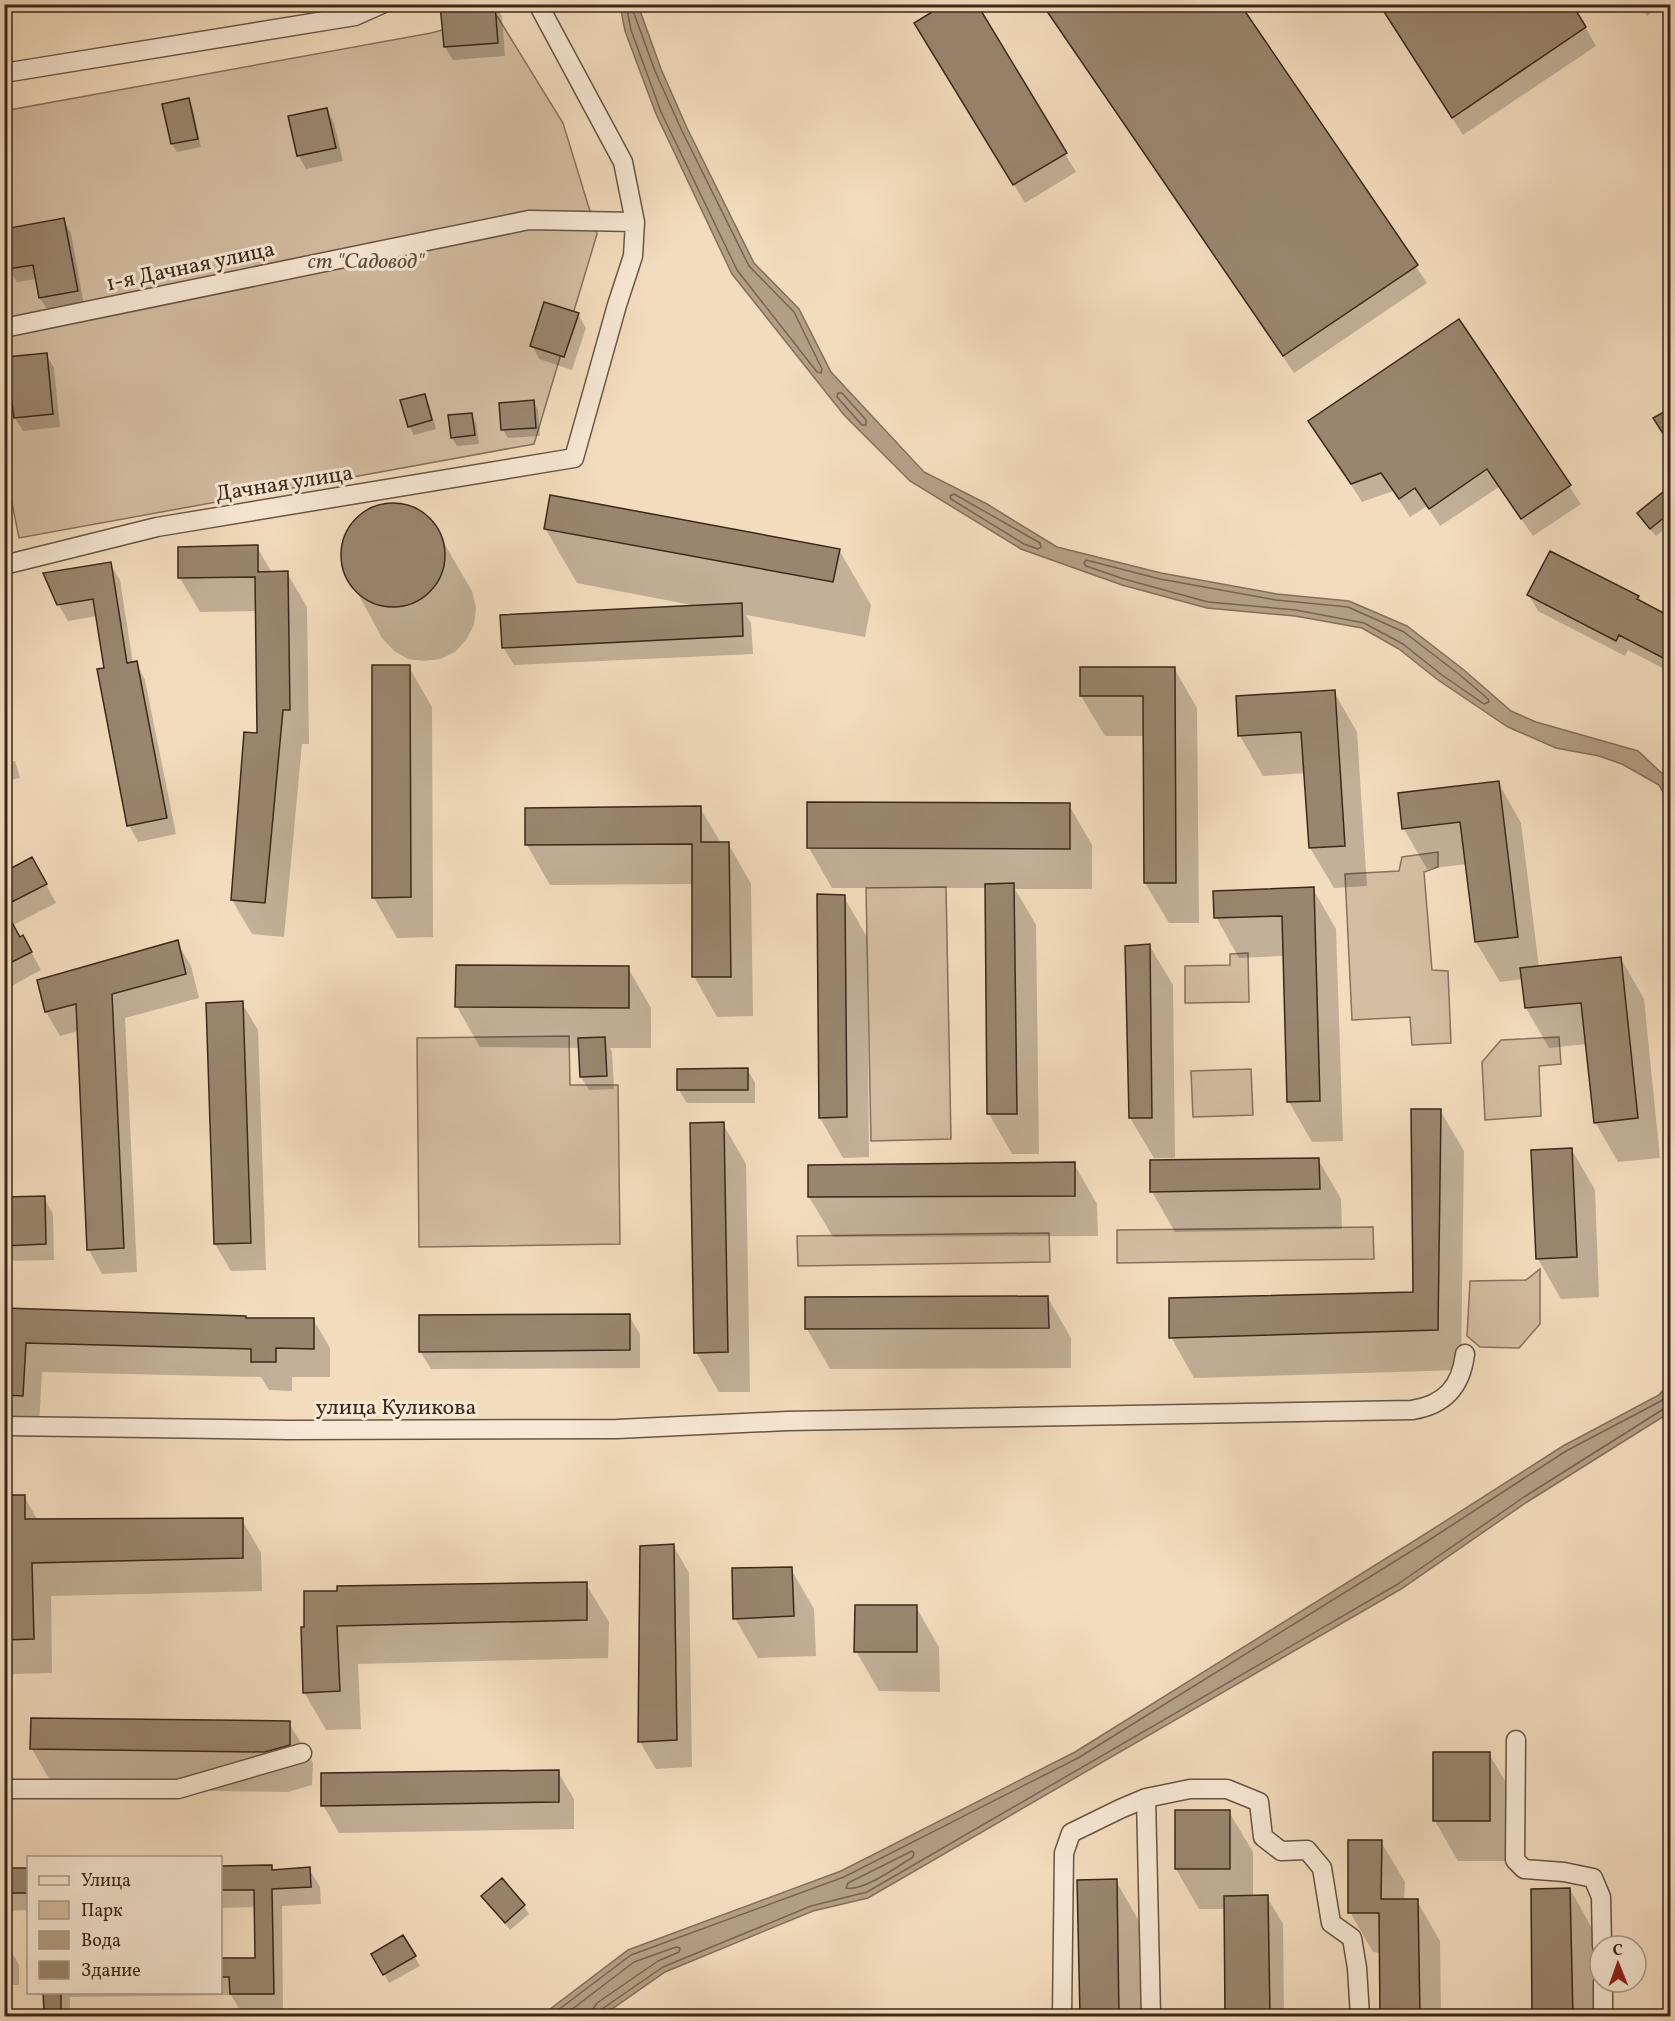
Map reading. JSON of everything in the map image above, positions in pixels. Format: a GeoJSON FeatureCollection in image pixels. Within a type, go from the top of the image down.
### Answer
{"type":"FeatureCollection","features":[{"type":"Feature","properties":{"kind":"street"},"geometry":{"type":"LineString","coordinates":[[4,73],[355,16],[382,4]]}},
{"type":"Feature","properties":{"kind":"street"},"geometry":{"type":"LineString","coordinates":[[538,4],[623,162],[635,222]]}},
{"type":"Feature","properties":{"kind":"street","name":"1-я Дачная улица"},"geometry":{"type":"LineString","coordinates":[[4,328],[530,219],[635,222]]}},
{"type":"Feature","properties":{"kind":"street","name":"Дачная улица"},"geometry":{"type":"LineString","coordinates":[[4,565],[158,527],[574,458],[633,256],[635,222]]}},
{"type":"Feature","properties":{"kind":"street","name":"улица Куликова"},"geometry":{"type":"LineString","coordinates":[[4,1426],[278,1430],[593,1429],[787,1421],[1412,1410],[1423,1408],[1445,1397],[1460,1379],[1465,1354]]}},
{"type":"Feature","properties":{"kind":"street"},"geometry":{"type":"LineString","coordinates":[[1516,1740],[1515,1860],[1524,1869],[1564,1872],[1593,1878],[1601,1897],[1602,1934]]}},
{"type":"Feature","properties":{"kind":"street"},"geometry":{"type":"LineString","coordinates":[[4,1789],[178,1789],[302,1753]]}},
{"type":"Feature","properties":{"kind":"street"},"geometry":{"type":"LineString","coordinates":[[1062,2016],[1064,1853],[1071,1833],[1146,1798],[1190,1789],[1227,1789],[1259,1802],[1263,1837],[1281,1851],[1307,1850],[1322,1868],[1331,1923],[1352,1938],[1357,1968],[1360,2016]]}},
{"type":"Feature","properties":{"kind":"street"},"geometry":{"type":"LineString","coordinates":[[1146,1798],[1151,2016]]}},
{"type":"Feature","properties":{"kind":"street"},"geometry":{"type":"LineString","coordinates":[[1603,1994],[1603,2016]]}},
{"type":"Feature","properties":{"kind":"green space","name":"ст \"Садовод\""},"geometry":{"type":"Polygon","coordinates":[[[497,16],[563,123],[597,234],[534,444],[19,538],[4,463],[4,111],[431,33],[497,16]]]}},
{"type":"Feature","properties":{"kind":"green space"},"geometry":{"type":"Polygon","coordinates":[[[1438,852],[1438,867],[1424,872],[1432,970],[1448,971],[1451,1043],[1412,1045],[1410,1017],[1352,1020],[1345,874],[1399,871],[1402,857],[1438,852]]]}},
{"type":"Feature","properties":{"kind":"green space"},"geometry":{"type":"Polygon","coordinates":[[[946,887],[951,1139],[871,1141],[866,888],[946,887]]]}},
{"type":"Feature","properties":{"kind":"green space"},"geometry":{"type":"Polygon","coordinates":[[[1248,953],[1249,1002],[1185,1003],[1185,966],[1230,965],[1230,954],[1248,953]]]}},
{"type":"Feature","properties":{"kind":"green space"},"geometry":{"type":"Polygon","coordinates":[[[569,1036],[570,1085],[618,1085],[620,1244],[419,1247],[417,1038],[569,1036]]]}},
{"type":"Feature","properties":{"kind":"green space"},"geometry":{"type":"Polygon","coordinates":[[[1559,1037],[1561,1064],[1539,1066],[1541,1116],[1485,1120],[1482,1062],[1501,1040],[1559,1037]]]}},
{"type":"Feature","properties":{"kind":"green space"},"geometry":{"type":"Polygon","coordinates":[[[1251,1069],[1253,1115],[1193,1117],[1191,1071],[1251,1069]]]}},
{"type":"Feature","properties":{"kind":"green space"},"geometry":{"type":"Polygon","coordinates":[[[1373,1227],[1374,1259],[1117,1263],[1117,1230],[1373,1227]]]}},
{"type":"Feature","properties":{"kind":"green space"},"geometry":{"type":"Polygon","coordinates":[[[1049,1233],[1050,1262],[798,1266],[797,1236],[1049,1233]]]}},
{"type":"Feature","properties":{"kind":"green space"},"geometry":{"type":"Polygon","coordinates":[[[1540,1269],[1540,1324],[1519,1348],[1480,1347],[1467,1336],[1470,1281],[1526,1280],[1540,1269]]]}},
{"type":"Feature","properties":{"kind":"water"},"geometry":{"type":"Polygon","coordinates":[[[620,5],[638,5],[661,69],[687,128],[754,263],[799,309],[831,372],[924,472],[987,504],[1057,547],[1161,573],[1277,594],[1349,601],[1407,626],[1464,670],[1511,711],[1536,722],[1638,751],[1670,781],[1670,804],[1659,785],[1622,764],[1599,756],[1556,748],[1508,727],[1438,680],[1399,649],[1362,628],[1295,616],[1207,608],[1122,585],[1021,549],[910,481],[844,415],[732,274],[656,114],[625,31],[620,5]]]}},
{"type":"Feature","properties":{"kind":"water"},"geometry":{"type":"Polygon","coordinates":[[[1670,1382],[1669,1413],[1527,1502],[1401,1589],[868,1898],[813,1911],[665,1972],[602,2016],[541,2016],[628,1950],[841,1871],[1075,1752],[1563,1446],[1659,1395],[1670,1382]]]}},
{"type":"Feature","properties":{"kind":"building"},"geometry":{"type":"Polygon","coordinates":[[[495,4],[498,43],[444,47],[440,5],[495,4]]]}},
{"type":"Feature","properties":{"kind":"building"},"geometry":{"type":"Polygon","coordinates":[[[945,4],[977,4],[1067,153],[1013,185],[914,23],[945,4]]]}},
{"type":"Feature","properties":{"kind":"building"},"geometry":{"type":"Polygon","coordinates":[[[1042,4],[1240,4],[1418,265],[1283,356],[1042,4]]]}},
{"type":"Feature","properties":{"kind":"building"},"geometry":{"type":"Polygon","coordinates":[[[1379,4],[1572,4],[1586,27],[1452,118],[1379,4]]]}},
{"type":"Feature","properties":{"kind":"building"},"geometry":{"type":"Polygon","coordinates":[[[189,98],[198,139],[171,144],[162,104],[189,98]]]}},
{"type":"Feature","properties":{"kind":"building"},"geometry":{"type":"Polygon","coordinates":[[[327,108],[336,148],[297,156],[288,116],[327,108]]]}},
{"type":"Feature","properties":{"kind":"building"},"geometry":{"type":"Polygon","coordinates":[[[64,218],[78,291],[39,298],[33,265],[8,269],[4,252],[4,229],[64,218]]]}},
{"type":"Feature","properties":{"kind":"building"},"geometry":{"type":"Polygon","coordinates":[[[544,302],[579,313],[564,357],[530,346],[544,302]]]}},
{"type":"Feature","properties":{"kind":"building"},"geometry":{"type":"Polygon","coordinates":[[[1459,319],[1571,485],[1521,519],[1487,469],[1429,509],[1415,488],[1399,499],[1381,473],[1351,484],[1308,421],[1459,319]]]}},
{"type":"Feature","properties":{"kind":"building"},"geometry":{"type":"Polygon","coordinates":[[[47,353],[53,414],[14,418],[6,357],[47,353]]]}},
{"type":"Feature","properties":{"kind":"building"},"geometry":{"type":"Polygon","coordinates":[[[425,394],[432,420],[408,427],[400,400],[425,394]]]}},
{"type":"Feature","properties":{"kind":"building"},"geometry":{"type":"Polygon","coordinates":[[[534,400],[536,428],[501,430],[499,403],[534,400]]]}},
{"type":"Feature","properties":{"kind":"building"},"geometry":{"type":"Polygon","coordinates":[[[1671,408],[1671,446],[1653,418],[1671,408]]]}},
{"type":"Feature","properties":{"kind":"building"},"geometry":{"type":"Polygon","coordinates":[[[472,413],[475,435],[451,438],[448,415],[472,413]]]}},
{"type":"Feature","properties":{"kind":"building"},"geometry":{"type":"Polygon","coordinates":[[[1663,492],[1671,501],[1671,512],[1650,529],[1637,513],[1663,492]]]}},
{"type":"Feature","properties":{"kind":"building"},"geometry":{"type":"Polygon","coordinates":[[[550,495],[840,549],[833,582],[544,529],[550,495]]]}},
{"type":"Feature","properties":{"kind":"building"},"geometry":{"type":"Polygon","coordinates":[[[393,503],[413,507],[430,518],[441,535],[445,555],[441,575],[430,592],[413,603],[393,607],[373,603],[356,592],[345,575],[341,555],[345,535],[356,518],[373,507],[393,503]]]}},
{"type":"Feature","properties":{"kind":"building"},"geometry":{"type":"Polygon","coordinates":[[[258,545],[258,572],[288,571],[290,710],[283,710],[265,903],[231,900],[244,732],[257,733],[255,577],[178,578],[178,547],[258,545]]]}},
{"type":"Feature","properties":{"kind":"building"},"geometry":{"type":"Polygon","coordinates":[[[1550,551],[1639,596],[1637,599],[1671,617],[1671,662],[1619,635],[1616,641],[1527,595],[1550,551]]]}},
{"type":"Feature","properties":{"kind":"building"},"geometry":{"type":"Polygon","coordinates":[[[111,562],[127,663],[137,661],[167,818],[127,826],[97,669],[104,668],[93,599],[57,605],[43,573],[111,562]]]}},
{"type":"Feature","properties":{"kind":"building"},"geometry":{"type":"Polygon","coordinates":[[[742,603],[743,636],[502,648],[500,615],[742,603]]]}},
{"type":"Feature","properties":{"kind":"building"},"geometry":{"type":"Polygon","coordinates":[[[372,665],[410,665],[411,897],[372,898],[372,665]]]}},
{"type":"Feature","properties":{"kind":"building"},"geometry":{"type":"Polygon","coordinates":[[[1080,667],[1175,667],[1176,883],[1144,883],[1143,696],[1080,696],[1080,667]]]}},
{"type":"Feature","properties":{"kind":"building"},"geometry":{"type":"Polygon","coordinates":[[[1335,690],[1345,846],[1309,848],[1301,732],[1238,736],[1236,696],[1335,690]]]}},
{"type":"Feature","properties":{"kind":"building"},"geometry":{"type":"Polygon","coordinates":[[[1499,781],[1518,937],[1475,942],[1460,822],[1402,829],[1398,793],[1499,781]]]}},
{"type":"Feature","properties":{"kind":"building"},"geometry":{"type":"Polygon","coordinates":[[[807,802],[1070,803],[1070,849],[807,848],[807,802]]]}},
{"type":"Feature","properties":{"kind":"building"},"geometry":{"type":"Polygon","coordinates":[[[701,806],[701,842],[729,842],[731,977],[692,977],[692,844],[525,845],[525,808],[701,806]]]}},
{"type":"Feature","properties":{"kind":"building"},"geometry":{"type":"Polygon","coordinates":[[[32,857],[47,884],[4,906],[4,872],[32,857]]]}},
{"type":"Feature","properties":{"kind":"building"},"geometry":{"type":"Polygon","coordinates":[[[1014,883],[1017,1114],[987,1114],[985,884],[1014,883]]]}},
{"type":"Feature","properties":{"kind":"building"},"geometry":{"type":"Polygon","coordinates":[[[1314,887],[1320,1101],[1287,1102],[1282,916],[1214,918],[1213,891],[1314,887]]]}},
{"type":"Feature","properties":{"kind":"building"},"geometry":{"type":"Polygon","coordinates":[[[817,894],[845,895],[847,1117],[819,1118],[817,894]]]}},
{"type":"Feature","properties":{"kind":"building"},"geometry":{"type":"Polygon","coordinates":[[[4,908],[20,937],[23,935],[32,952],[4,966],[4,908]]]}},
{"type":"Feature","properties":{"kind":"building"},"geometry":{"type":"Polygon","coordinates":[[[178,940],[186,974],[112,994],[124,1248],[87,1250],[76,1004],[45,1012],[37,980],[178,940]]]}},
{"type":"Feature","properties":{"kind":"building"},"geometry":{"type":"Polygon","coordinates":[[[1150,944],[1152,1118],[1129,1118],[1125,946],[1150,944]]]}},
{"type":"Feature","properties":{"kind":"building"},"geometry":{"type":"Polygon","coordinates":[[[1621,957],[1638,1118],[1594,1123],[1581,1003],[1525,1008],[1520,968],[1621,957]]]}},
{"type":"Feature","properties":{"kind":"building"},"geometry":{"type":"Polygon","coordinates":[[[456,965],[629,966],[629,1008],[455,1007],[456,965]]]}},
{"type":"Feature","properties":{"kind":"building"},"geometry":{"type":"Polygon","coordinates":[[[243,1001],[251,1243],[214,1244],[206,1003],[243,1001]]]}},
{"type":"Feature","properties":{"kind":"building"},"geometry":{"type":"Polygon","coordinates":[[[605,1037],[607,1076],[580,1077],[578,1038],[605,1037]]]}},
{"type":"Feature","properties":{"kind":"building"},"geometry":{"type":"Polygon","coordinates":[[[748,1068],[748,1090],[677,1090],[677,1069],[748,1068]]]}},
{"type":"Feature","properties":{"kind":"building"},"geometry":{"type":"Polygon","coordinates":[[[1411,1109],[1441,1109],[1438,1330],[1169,1338],[1169,1298],[1413,1292],[1411,1109]]]}},
{"type":"Feature","properties":{"kind":"building"},"geometry":{"type":"Polygon","coordinates":[[[724,1122],[728,1352],[694,1353],[690,1123],[724,1122]]]}},
{"type":"Feature","properties":{"kind":"building"},"geometry":{"type":"Polygon","coordinates":[[[1572,1148],[1577,1257],[1536,1259],[1531,1150],[1572,1148]]]}},
{"type":"Feature","properties":{"kind":"building"},"geometry":{"type":"Polygon","coordinates":[[[1319,1158],[1320,1189],[1150,1192],[1150,1160],[1319,1158]]]}},
{"type":"Feature","properties":{"kind":"building"},"geometry":{"type":"Polygon","coordinates":[[[1075,1162],[1075,1196],[808,1197],[808,1165],[1075,1162]]]}},
{"type":"Feature","properties":{"kind":"building"},"geometry":{"type":"Polygon","coordinates":[[[45,1196],[46,1244],[4,1246],[4,1197],[45,1196]]]}},
{"type":"Feature","properties":{"kind":"building"},"geometry":{"type":"Polygon","coordinates":[[[1048,1296],[1049,1328],[805,1329],[805,1297],[1048,1296]]]}},
{"type":"Feature","properties":{"kind":"building"},"geometry":{"type":"Polygon","coordinates":[[[4,1308],[246,1316],[246,1318],[314,1318],[314,1349],[276,1348],[276,1362],[251,1362],[251,1349],[26,1343],[23,1396],[4,1395],[4,1308]]]}},
{"type":"Feature","properties":{"kind":"building"},"geometry":{"type":"Polygon","coordinates":[[[630,1314],[630,1350],[419,1352],[419,1315],[630,1314]]]}},
{"type":"Feature","properties":{"kind":"building"},"geometry":{"type":"Polygon","coordinates":[[[4,1495],[25,1495],[25,1519],[243,1518],[243,1558],[32,1563],[34,1639],[4,1640],[4,1495]]]}},
{"type":"Feature","properties":{"kind":"building"},"geometry":{"type":"Polygon","coordinates":[[[674,1544],[677,1740],[638,1742],[640,1546],[674,1544]]]}},
{"type":"Feature","properties":{"kind":"building"},"geometry":{"type":"Polygon","coordinates":[[[792,1567],[794,1616],[733,1619],[732,1568],[792,1567]]]}},
{"type":"Feature","properties":{"kind":"building"},"geometry":{"type":"Polygon","coordinates":[[[587,1582],[587,1620],[337,1626],[340,1691],[303,1693],[301,1627],[304,1627],[304,1591],[337,1591],[337,1586],[587,1582]]]}},
{"type":"Feature","properties":{"kind":"building"},"geometry":{"type":"Polygon","coordinates":[[[855,1605],[917,1605],[917,1652],[854,1652],[855,1605]]]}},
{"type":"Feature","properties":{"kind":"building"},"geometry":{"type":"Polygon","coordinates":[[[31,1718],[290,1721],[290,1745],[265,1752],[30,1749],[31,1718]]]}},
{"type":"Feature","properties":{"kind":"building"},"geometry":{"type":"Polygon","coordinates":[[[1433,1752],[1490,1752],[1490,1821],[1433,1821],[1433,1752]]]}},
{"type":"Feature","properties":{"kind":"building"},"geometry":{"type":"Polygon","coordinates":[[[559,1770],[559,1802],[321,1806],[321,1773],[559,1770]]]}},
{"type":"Feature","properties":{"kind":"building"},"geometry":{"type":"Polygon","coordinates":[[[1175,1810],[1230,1810],[1230,1869],[1175,1869],[1175,1810]]]}},
{"type":"Feature","properties":{"kind":"building"},"geometry":{"type":"Polygon","coordinates":[[[1348,1840],[1382,1840],[1381,1899],[1418,1899],[1420,2016],[1380,2016],[1379,1913],[1348,1913],[1348,1840]]]}},
{"type":"Feature","properties":{"kind":"building"},"geometry":{"type":"Polygon","coordinates":[[[272,1865],[272,1870],[310,1867],[311,1887],[272,1889],[274,1994],[230,1994],[229,1977],[222,1977],[222,1958],[255,1958],[254,1890],[222,1890],[222,1866],[272,1865]]]}},
{"type":"Feature","properties":{"kind":"building"},"geometry":{"type":"Polygon","coordinates":[[[4,1868],[27,1868],[27,1893],[4,1893],[4,1868]]]}},
{"type":"Feature","properties":{"kind":"building"},"geometry":{"type":"Polygon","coordinates":[[[502,1878],[525,1905],[505,1923],[481,1896],[502,1878]]]}},
{"type":"Feature","properties":{"kind":"building"},"geometry":{"type":"Polygon","coordinates":[[[1117,1879],[1119,2016],[1080,2016],[1077,1880],[1117,1879]]]}},
{"type":"Feature","properties":{"kind":"building"},"geometry":{"type":"Polygon","coordinates":[[[1570,1888],[1573,2016],[1532,2016],[1531,1889],[1570,1888]]]}},
{"type":"Feature","properties":{"kind":"building"},"geometry":{"type":"Polygon","coordinates":[[[1268,1895],[1270,2016],[1225,2016],[1224,1896],[1268,1895]]]}},
{"type":"Feature","properties":{"kind":"building"},"geometry":{"type":"Polygon","coordinates":[[[403,1935],[416,1956],[383,1975],[371,1954],[403,1935]]]}},
{"type":"Feature","properties":{"kind":"building"},"geometry":{"type":"Polygon","coordinates":[[[43,1994],[61,1994],[61,2011],[44,2011],[43,1994]]]}}]}
